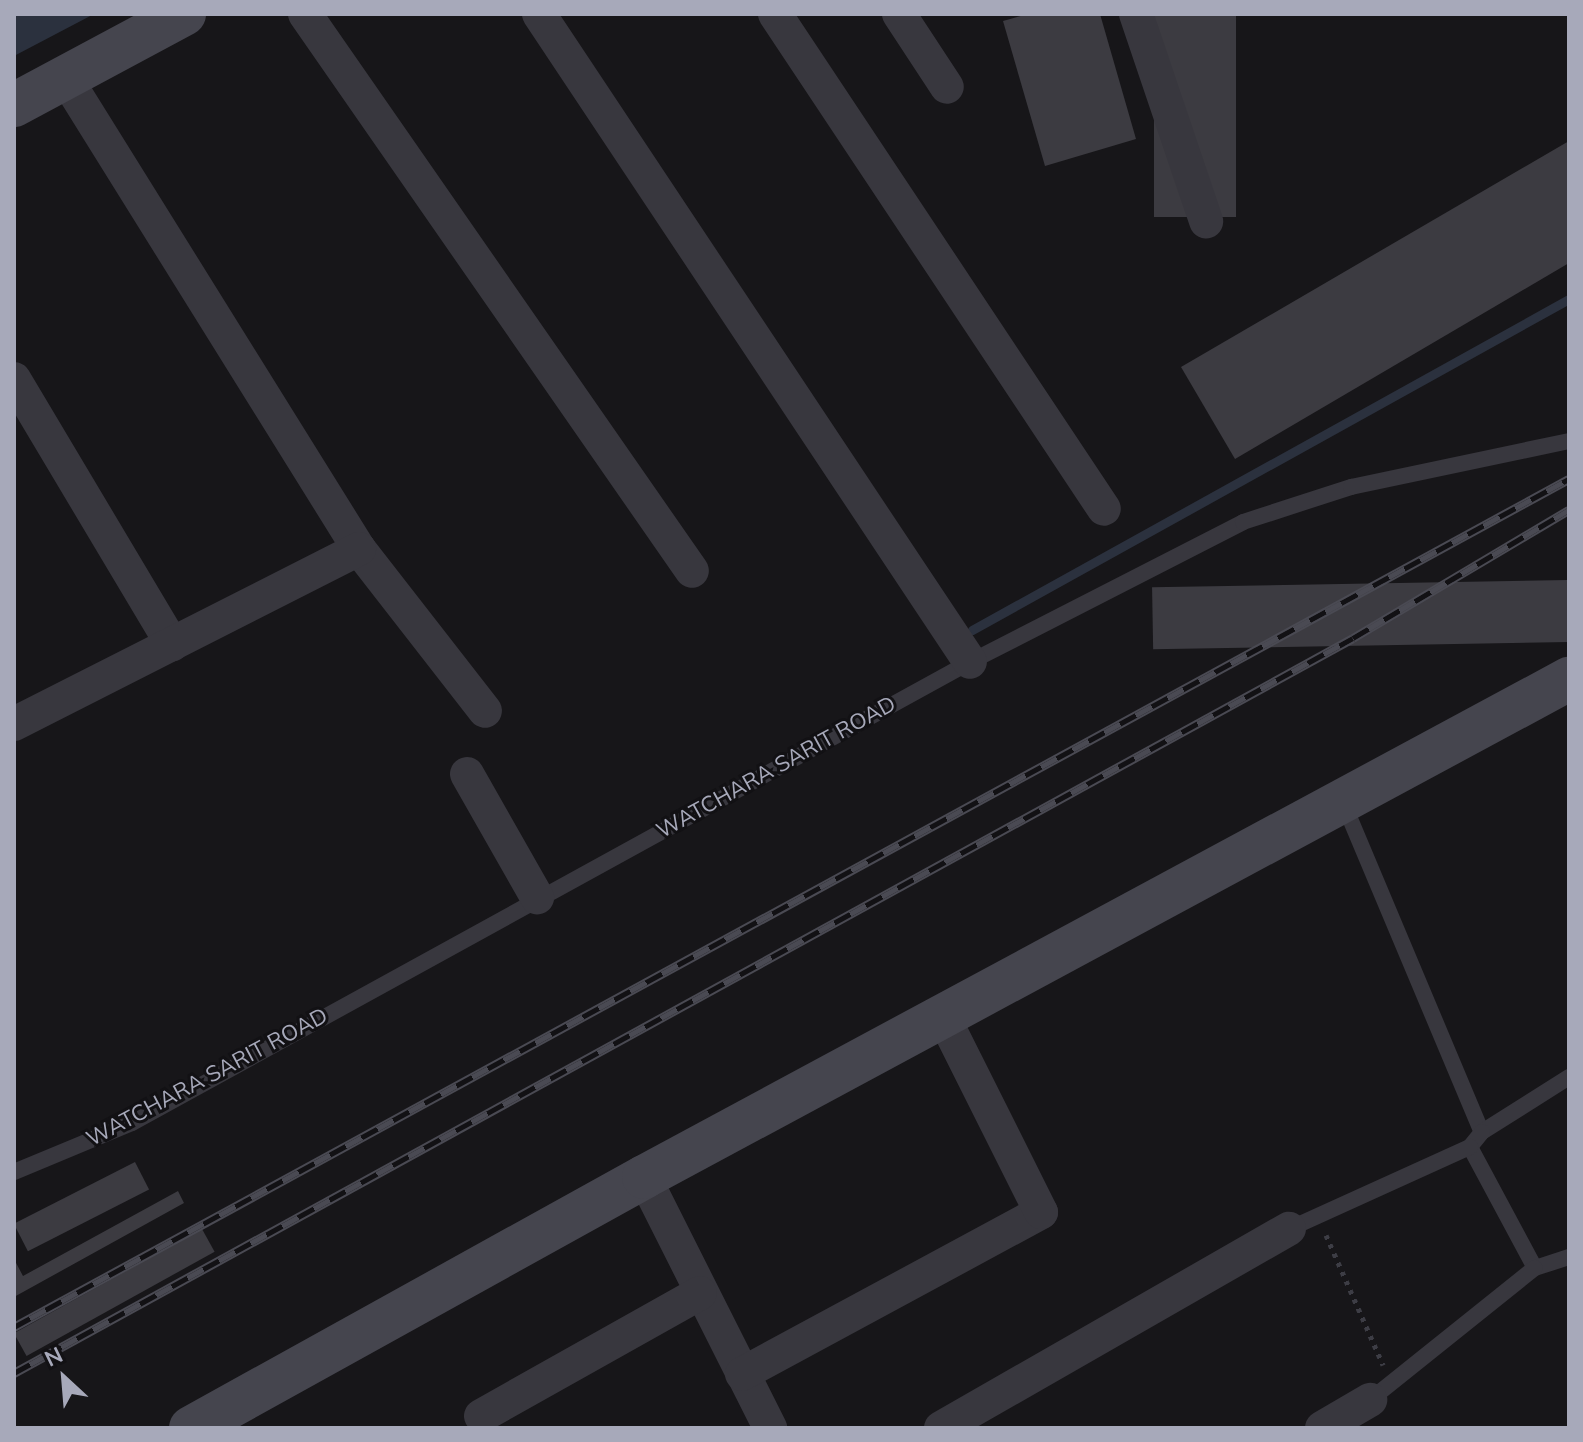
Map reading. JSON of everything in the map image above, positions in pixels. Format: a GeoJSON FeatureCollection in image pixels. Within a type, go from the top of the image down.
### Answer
{"type":"FeatureCollection","features":[{"type":"Feature","properties":{"kind":"street"},"geometry":{"type":"LineString","coordinates":[[14,105],[184,14]]}},
{"type":"Feature","properties":{"kind":"street"},"geometry":{"type":"LineString","coordinates":[[305,14],[692,571]]}},
{"type":"Feature","properties":{"kind":"street"},"geometry":{"type":"LineString","coordinates":[[539,14],[970,662]]}},
{"type":"Feature","properties":{"kind":"street"},"geometry":{"type":"LineString","coordinates":[[775,14],[1104,509]]}},
{"type":"Feature","properties":{"kind":"street"},"geometry":{"type":"LineString","coordinates":[[899,14],[947,87]]}},
{"type":"Feature","properties":{"kind":"street"},"geometry":{"type":"LineString","coordinates":[[1136,14],[1206,221]]}},
{"type":"Feature","properties":{"kind":"street"},"geometry":{"type":"LineString","coordinates":[[65,77],[359,549],[485,711]]}},
{"type":"Feature","properties":{"kind":"street"},"geometry":{"type":"LineString","coordinates":[[14,379],[172,644]]}},
{"type":"Feature","properties":{"kind":"street"},"geometry":{"type":"LineString","coordinates":[[14,724],[359,549]]}},
{"type":"Feature","properties":{"kind":"street"},"geometry":{"type":"LineString","coordinates":[[191,1428],[644,1177],[1569,679]]}},
{"type":"Feature","properties":{"kind":"street"},"geometry":{"type":"LineString","coordinates":[[467,774],[537,897]]}},
{"type":"Feature","properties":{"kind":"street"},"geometry":{"type":"LineString","coordinates":[[742,1374],[1041,1212],[943,1016]]}},
{"type":"Feature","properties":{"kind":"street"},"geometry":{"type":"LineString","coordinates":[[644,1177],[770,1428]]}},
{"type":"Feature","properties":{"kind":"street"},"geometry":{"type":"LineString","coordinates":[[941,1428],[1303,1223]]}},
{"type":"Feature","properties":{"kind":"street"},"geometry":{"type":"LineString","coordinates":[[481,1416],[700,1293]]}},
{"type":"Feature","properties":{"kind":"street"},"geometry":{"type":"LineString","coordinates":[[1322,1428],[1381,1392]]}},
{"type":"Feature","properties":{"kind":"lane","name":"WATCHARA SARIT ROAD"},"geometry":{"type":"LineString","coordinates":[[14,1172],[132,1123],[537,897],[970,662],[1243,522],[1351,487],[1569,441]]}},
{"type":"Feature","properties":{"kind":"lane"},"geometry":{"type":"LineString","coordinates":[[1342,801],[1482,1132]]}},
{"type":"Feature","properties":{"kind":"lane"},"geometry":{"type":"LineString","coordinates":[[1303,1223],[1470,1147],[1482,1132],[1569,1077]]}},
{"type":"Feature","properties":{"kind":"lane"},"geometry":{"type":"LineString","coordinates":[[1470,1147],[1535,1268]]}},
{"type":"Feature","properties":{"kind":"lane"},"geometry":{"type":"LineString","coordinates":[[1381,1392],[1535,1268],[1569,1257]]}},
{"type":"Feature","properties":{"kind":"path"},"geometry":{"type":"LineString","coordinates":[[1303,1223],[1381,1392]]}},
{"type":"Feature","properties":{"kind":"water"},"geometry":{"type":"Polygon","coordinates":[[[14,14],[94,14],[14,56],[14,14]]]}},
{"type":"Feature","properties":{"kind":"building"},"geometry":{"type":"Polygon","coordinates":[[[1028,14],[1100,14],[1136,139],[1045,166],[1003,21],[1028,14]]]}},
{"type":"Feature","properties":{"kind":"building"},"geometry":{"type":"Polygon","coordinates":[[[1154,14],[1236,14],[1236,217],[1154,217],[1154,14]]]}},
{"type":"Feature","properties":{"kind":"building"},"geometry":{"type":"Polygon","coordinates":[[[1569,141],[1569,263],[1235,459],[1181,367],[1569,141]]]}},
{"type":"Feature","properties":{"kind":"building"},"geometry":{"type":"Polygon","coordinates":[[[1568,580],[1569,642],[1153,649],[1152,587],[1568,580]]]}},
{"type":"Feature","properties":{"kind":"building"},"geometry":{"type":"Polygon","coordinates":[[[135,1162],[149,1190],[28,1251],[14,1224],[135,1162]]]}},
{"type":"Feature","properties":{"kind":"building"},"geometry":{"type":"Polygon","coordinates":[[[178,1191],[184,1203],[14,1297],[14,1259],[23,1276],[178,1191]]]}},
{"type":"Feature","properties":{"kind":"building"},"geometry":{"type":"Polygon","coordinates":[[[202,1229],[215,1252],[27,1356],[14,1333],[202,1229]]]}},
{"type":"Feature","properties":{"kind":"waterway"},"geometry":{"type":"LineString","coordinates":[[972,630],[1569,299]]}},
{"type":"Feature","properties":{"kind":"railway"},"geometry":{"type":"LineString","coordinates":[[14,1327],[1569,479]]}},
{"type":"Feature","properties":{"kind":"railway"},"geometry":{"type":"LineString","coordinates":[[14,1373],[1353,638],[1569,510]]}}]}
